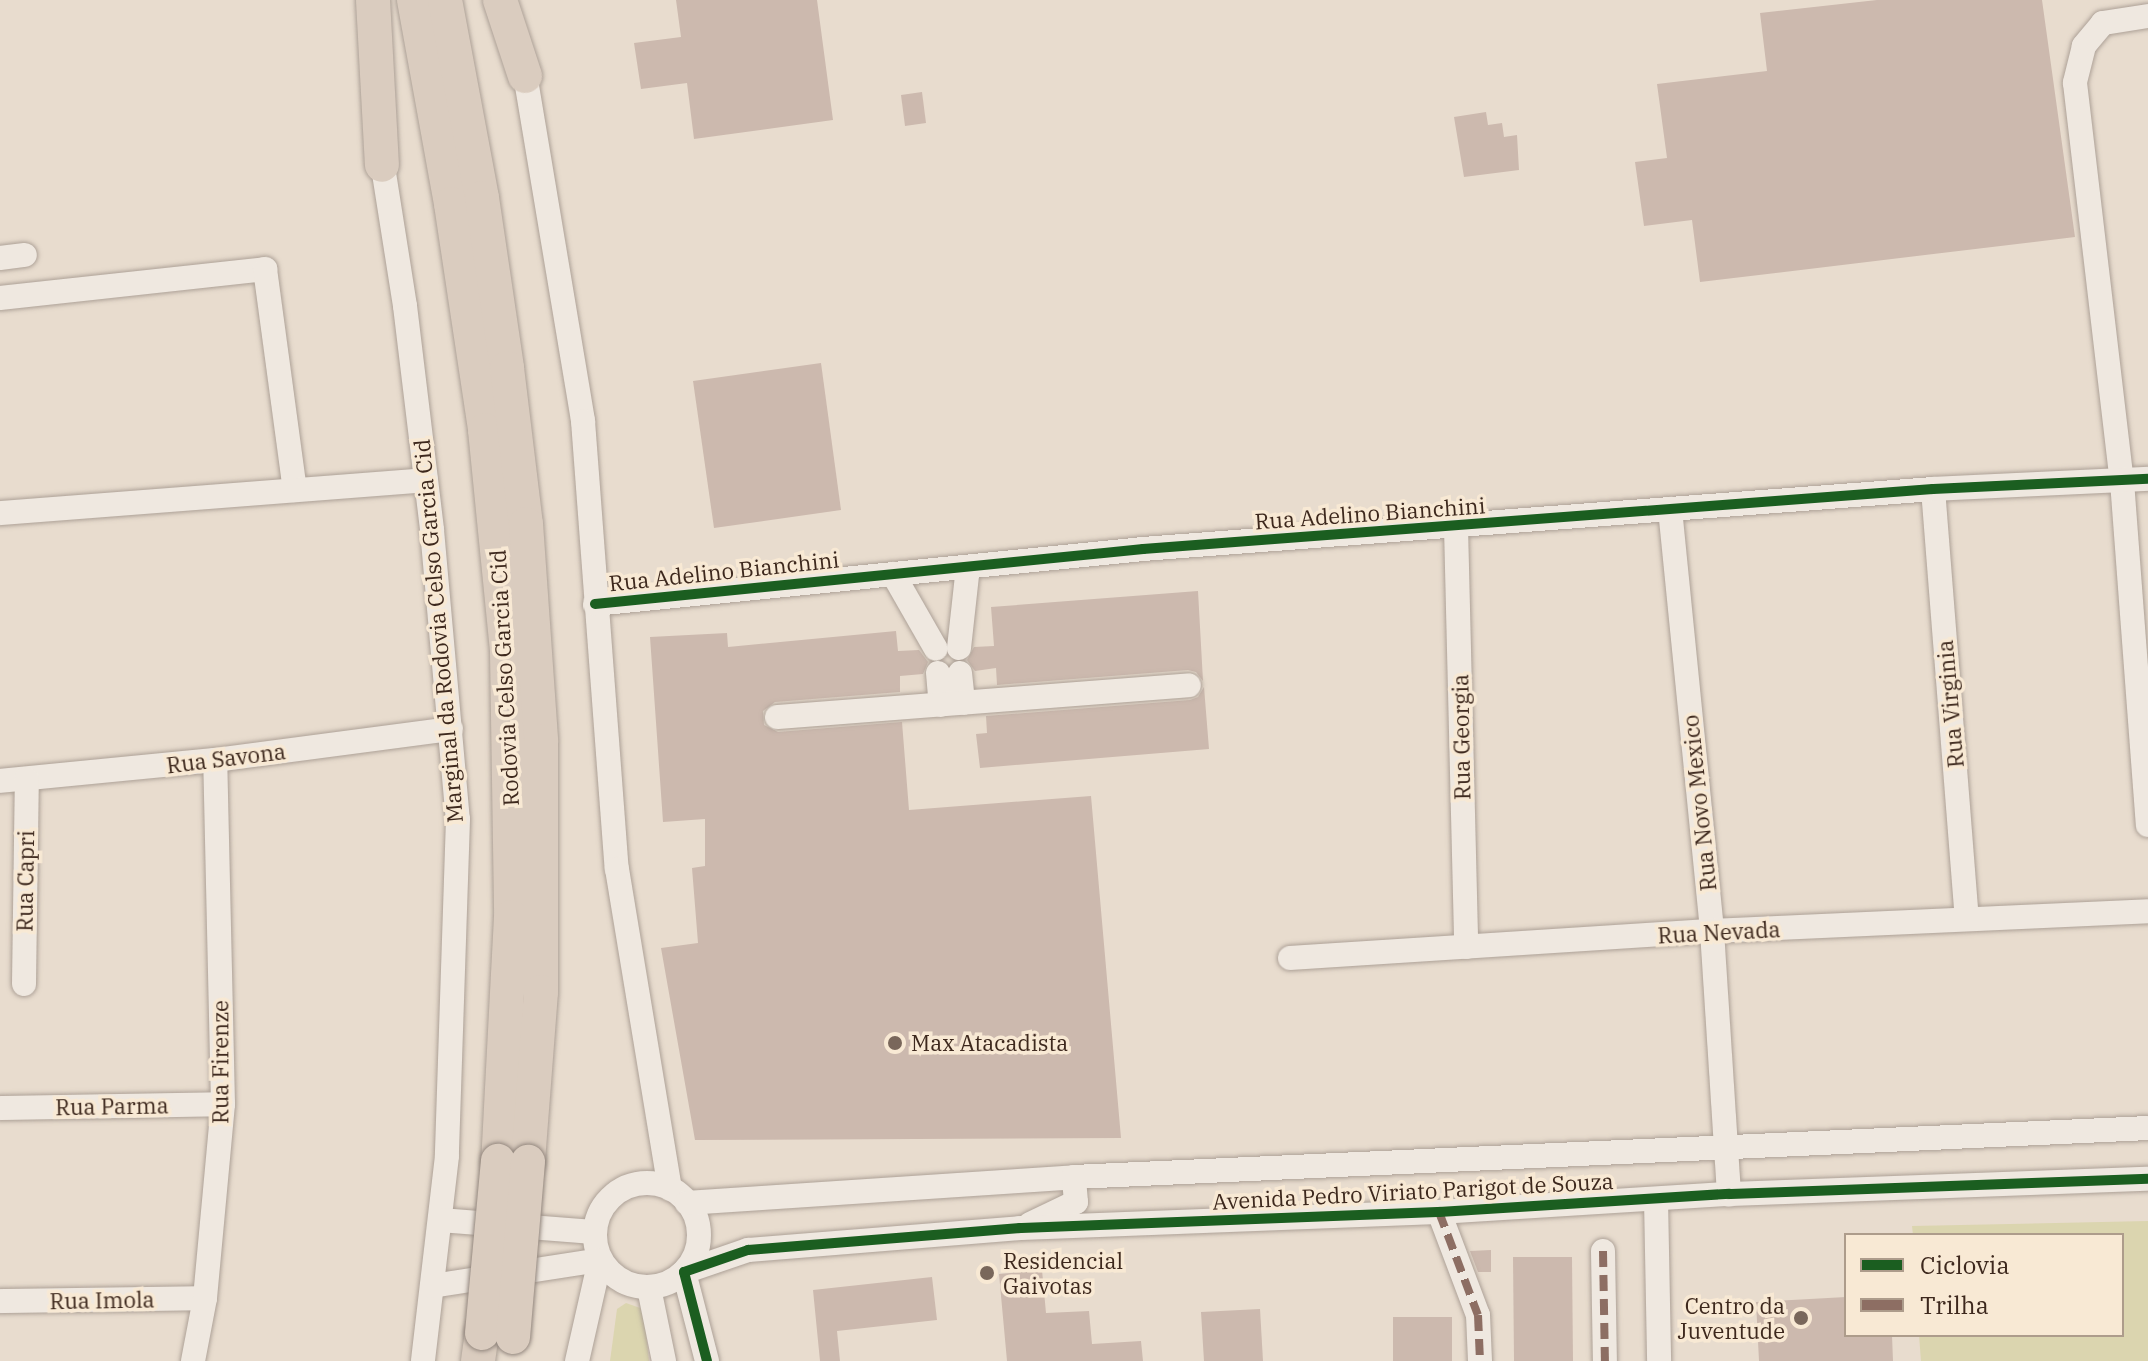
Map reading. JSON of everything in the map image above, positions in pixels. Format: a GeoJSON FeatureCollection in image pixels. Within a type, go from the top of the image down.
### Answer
{"type":"FeatureCollection","features":[{"type":"Feature","properties":{"kind":"highway"},"geometry":{"type":"LineString","coordinates":[[373,0],[382,165]]}},
{"type":"Feature","properties":{"kind":"highway","name":"Rodovia Celso Garcia Cid"},"geometry":{"type":"LineString","coordinates":[[414,0],[451,204],[485,430],[507,652],[513,1162]]}},
{"type":"Feature","properties":{"kind":"highway","name":"Rodovia Celso Garcia Cid"},"geometry":{"type":"LineString","coordinates":[[445,0],[482,198],[507,368],[526,524],[541,741],[541,992],[513,1162],[496,1348]]}},
{"type":"Feature","properties":{"kind":"highway"},"geometry":{"type":"LineString","coordinates":[[500,0],[525,76]]}},
{"type":"Feature","properties":{"kind":"street","name":"Marginal da Rodovia Celso Garcia Cid"},"geometry":{"type":"LineString","coordinates":[[355,0],[382,165],[426,480],[458,819],[447,1156],[423,1361]]}},
{"type":"Feature","properties":{"kind":"street"},"geometry":{"type":"LineString","coordinates":[[512,0],[583,421],[617,869],[678,1196],[698,1225],[699,1238],[692,1262],[684,1272],[662,1286],[649,1288],[626,1283],[600,1260]]}},
{"type":"Feature","properties":{"kind":"street"},"geometry":{"type":"LineString","coordinates":[[2148,16],[2103,23],[2084,46],[2075,83],[2122,481],[2148,825]]}},
{"type":"Feature","properties":{"kind":"street"},"geometry":{"type":"LineString","coordinates":[[0,258],[25,255]]}},
{"type":"Feature","properties":{"kind":"street"},"geometry":{"type":"LineString","coordinates":[[0,298],[265,269],[295,490]]}},
{"type":"Feature","properties":{"kind":"street","name":"Rua Adelino Bianchini"},"geometry":{"type":"LineString","coordinates":[[595,604],[1143,549],[1933,489],[2148,479]]}},
{"type":"Feature","properties":{"kind":"street"},"geometry":{"type":"LineString","coordinates":[[0,513],[426,480]]}},
{"type":"Feature","properties":{"kind":"street","name":"Rua Virginia"},"geometry":{"type":"LineString","coordinates":[[1933,489],[1967,919]]}},
{"type":"Feature","properties":{"kind":"street","name":"Rua Novo Mexico"},"geometry":{"type":"LineString","coordinates":[[1670,509],[1712,931],[1729,1194]]}},
{"type":"Feature","properties":{"kind":"street","name":"Rua Georgia"},"geometry":{"type":"LineString","coordinates":[[1456,527],[1466,947]]}},
{"type":"Feature","properties":{"kind":"street"},"geometry":{"type":"LineString","coordinates":[[893,574],[947,648],[968,567]]}},
{"type":"Feature","properties":{"kind":"street"},"geometry":{"type":"LineString","coordinates":[[949,673],[952,704]]}},
{"type":"Feature","properties":{"kind":"street"},"geometry":{"type":"LineString","coordinates":[[777,717],[1189,685]]}},
{"type":"Feature","properties":{"kind":"street","name":"Rua Savona"},"geometry":{"type":"LineString","coordinates":[[0,781],[215,760],[451,729]]}},
{"type":"Feature","properties":{"kind":"street","name":"Rua Firenze"},"geometry":{"type":"LineString","coordinates":[[193,1361],[205,1298],[223,1104],[215,760]]}},
{"type":"Feature","properties":{"kind":"street","name":"Rua Capri"},"geometry":{"type":"LineString","coordinates":[[24,984],[27,779]]}},
{"type":"Feature","properties":{"kind":"street","name":"Rua Nevada"},"geometry":{"type":"LineString","coordinates":[[1290,958],[1712,931],[2148,911]]}},
{"type":"Feature","properties":{"kind":"street","name":"Rua Parma"},"geometry":{"type":"LineString","coordinates":[[0,1108],[223,1104]]}},
{"type":"Feature","properties":{"kind":"street","name":"Avenida Pedro Viriato Parigot de Souza"},"geometry":{"type":"LineString","coordinates":[[678,1196],[1725,1145],[2148,1128]]}},
{"type":"Feature","properties":{"kind":"street"},"geometry":{"type":"LineString","coordinates":[[1020,1228],[1076,1202],[1074,1177]]}},
{"type":"Feature","properties":{"kind":"street","name":"Avenida Pedro Viriato Parigot de Souza"},"geometry":{"type":"LineString","coordinates":[[684,1272],[748,1250],[1020,1228],[1439,1212],[1729,1194],[2148,1179]]}},
{"type":"Feature","properties":{"kind":"street"},"geometry":{"type":"LineString","coordinates":[[577,1361],[600,1260],[594,1232],[601,1210],[625,1187],[648,1183],[678,1196]]}},
{"type":"Feature","properties":{"kind":"street"},"geometry":{"type":"LineString","coordinates":[[1656,1199],[1659,1361]]}},
{"type":"Feature","properties":{"kind":"street"},"geometry":{"type":"LineString","coordinates":[[1439,1212],[1478,1315],[1480,1361]]}},
{"type":"Feature","properties":{"kind":"street"},"geometry":{"type":"LineString","coordinates":[[440,1220],[594,1232]]}},
{"type":"Feature","properties":{"kind":"street"},"geometry":{"type":"LineString","coordinates":[[1603,1251],[1605,1361]]}},
{"type":"Feature","properties":{"kind":"street"},"geometry":{"type":"LineString","coordinates":[[432,1286],[600,1260]]}},
{"type":"Feature","properties":{"kind":"street"},"geometry":{"type":"LineString","coordinates":[[684,1272],[707,1361]]}},
{"type":"Feature","properties":{"kind":"street"},"geometry":{"type":"LineString","coordinates":[[649,1288],[664,1361]]}},
{"type":"Feature","properties":{"kind":"street","name":"Rua Imola"},"geometry":{"type":"LineString","coordinates":[[0,1301],[205,1298]]}},
{"type":"Feature","properties":{"kind":"shaded area"},"geometry":{"type":"Polygon","coordinates":[[[2148,1221],[2148,1361],[1921,1361],[1919,1337],[2124,1337],[2124,1233],[1913,1233],[1912,1226],[2148,1221]]]}},
{"type":"Feature","properties":{"kind":"shaded area"},"geometry":{"type":"Polygon","coordinates":[[[626,1303],[640,1308],[644,1315],[649,1361],[610,1361],[617,1309],[626,1303]]]}},
{"type":"Feature","properties":{"kind":"building"},"geometry":{"type":"Polygon","coordinates":[[[676,0],[817,0],[833,120],[694,139],[687,83],[641,89],[634,43],[681,37],[676,0]]]}},
{"type":"Feature","properties":{"kind":"building"},"geometry":{"type":"Polygon","coordinates":[[[1877,0],[2042,0],[2075,237],[1700,282],[1692,220],[1644,226],[1635,162],[1667,158],[1657,84],[1767,71],[1760,13],[1877,0]]]}},
{"type":"Feature","properties":{"kind":"building"},"geometry":{"type":"Polygon","coordinates":[[[922,92],[926,123],[905,126],[901,95],[922,92]]]}},
{"type":"Feature","properties":{"kind":"building"},"geometry":{"type":"Polygon","coordinates":[[[1486,112],[1488,125],[1502,123],[1504,137],[1517,135],[1519,170],[1464,177],[1454,117],[1486,112]]]}},
{"type":"Feature","properties":{"kind":"building"},"geometry":{"type":"Polygon","coordinates":[[[821,363],[841,510],[714,528],[693,381],[821,363]]]}},
{"type":"Feature","properties":{"kind":"building"},"geometry":{"type":"Polygon","coordinates":[[[1198,591],[1203,681],[1196,672],[1188,670],[997,685],[996,668],[975,671],[967,660],[974,647],[994,646],[991,607],[1198,591]]]}},
{"type":"Feature","properties":{"kind":"building","name":"Max Atacadista"},"geometry":{"type":"Polygon","coordinates":[[[896,631],[898,651],[919,650],[928,662],[923,674],[900,676],[900,692],[775,702],[763,711],[764,725],[778,732],[902,722],[909,810],[1091,796],[1121,1138],[695,1140],[661,948],[698,943],[692,868],[705,866],[705,819],[663,822],[650,637],[727,633],[728,647],[896,631]]]}},
{"type":"Feature","properties":{"kind":"building"},"geometry":{"type":"Polygon","coordinates":[[[1204,687],[1209,749],[980,768],[976,734],[987,733],[986,716],[1190,700],[1198,697],[1204,687]]]}},
{"type":"Feature","properties":{"kind":"building"},"geometry":{"type":"Polygon","coordinates":[[[1491,1250],[1491,1272],[1478,1272],[1470,1251],[1491,1250]]]}},
{"type":"Feature","properties":{"kind":"building"},"geometry":{"type":"Polygon","coordinates":[[[1513,1257],[1572,1257],[1573,1361],[1514,1361],[1513,1257]]]}},
{"type":"Feature","properties":{"kind":"building"},"geometry":{"type":"Polygon","coordinates":[[[1042,1270],[1046,1313],[1089,1311],[1092,1344],[1141,1341],[1143,1361],[1007,1361],[999,1274],[1042,1270]]]}},
{"type":"Feature","properties":{"kind":"building"},"geometry":{"type":"Polygon","coordinates":[[[932,1277],[937,1320],[837,1331],[840,1361],[820,1361],[813,1290],[932,1277]]]}},
{"type":"Feature","properties":{"kind":"building","name":"Centro da Juventude"},"geometry":{"type":"Polygon","coordinates":[[[1844,1297],[1844,1337],[1892,1337],[1893,1361],[1759,1361],[1756,1302],[1844,1297]]]}},
{"type":"Feature","properties":{"kind":"building"},"geometry":{"type":"Polygon","coordinates":[[[1260,1309],[1263,1361],[1204,1361],[1201,1312],[1260,1309]]]}},
{"type":"Feature","properties":{"kind":"building"},"geometry":{"type":"Polygon","coordinates":[[[1393,1317],[1452,1317],[1452,1361],[1393,1361],[1393,1317]]]}},
{"type":"Feature","properties":{"kind":"marked path"},"geometry":{"type":"LineString","coordinates":[[1439,1212],[1478,1315],[1480,1361]]}},
{"type":"Feature","properties":{"kind":"marked path"},"geometry":{"type":"LineString","coordinates":[[1603,1251],[1605,1361]]}},
{"type":"Feature","properties":{"kind":"cycle path"},"geometry":{"type":"LineString","coordinates":[[595,604],[1143,549],[1933,489],[2148,479]]}},
{"type":"Feature","properties":{"kind":"cycle path"},"geometry":{"type":"LineString","coordinates":[[707,1361],[684,1272],[748,1250],[1020,1228],[1439,1212],[1729,1194],[2148,1179]]}},
{"type":"Feature","properties":{"kind":"place","name":"Max Atacadista"},"geometry":{"type":"Point","coordinates":[895,1043]}},
{"type":"Feature","properties":{"kind":"place","name":"Residencial Gaivotas"},"geometry":{"type":"Point","coordinates":[987,1273]}},
{"type":"Feature","properties":{"kind":"place","name":"Centro da Juventude"},"geometry":{"type":"Point","coordinates":[1801,1318]}}]}
